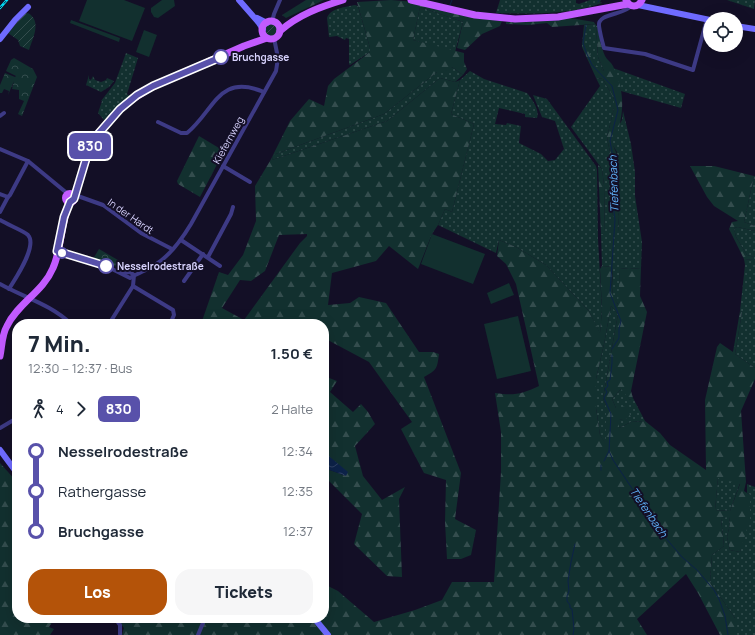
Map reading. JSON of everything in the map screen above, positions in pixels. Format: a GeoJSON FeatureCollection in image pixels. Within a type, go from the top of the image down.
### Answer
{"type":"FeatureCollection","features":[{"type":"Feature","properties":{"kind":"main road"},"geometry":{"type":"LineString","coordinates":[[239,0],[252,15],[270,30]]}},
{"type":"Feature","properties":{"kind":"main road"},"geometry":{"type":"LineString","coordinates":[[0,356],[6,328],[14,315],[43,286],[54,267],[64,217],[71,197],[79,181],[93,140],[113,116],[125,104],[153,86],[244,46],[270,30],[295,20],[322,6],[343,0]]}},
{"type":"Feature","properties":{"kind":"main road"},"geometry":{"type":"LineString","coordinates":[[411,0],[474,15],[515,19],[558,17],[590,12],[633,2],[652,8],[703,19]]}},
{"type":"Feature","properties":{"kind":"main road"},"geometry":{"type":"LineString","coordinates":[[0,39],[15,20],[28,7]]}},
{"type":"Feature","properties":{"kind":"main road"},"geometry":{"type":"LineString","coordinates":[[743,27],[755,29]]}},
{"type":"Feature","properties":{"kind":"main road"},"geometry":{"type":"LineString","coordinates":[[0,450],[12,466]]}},
{"type":"Feature","properties":{"kind":"main road"},"geometry":{"type":"LineString","coordinates":[[318,623],[328,635]]}},
{"type":"Feature","properties":{"kind":"street"},"geometry":{"type":"LineString","coordinates":[[270,30],[274,14],[280,0]]}},
{"type":"Feature","properties":{"kind":"street"},"geometry":{"type":"LineString","coordinates":[[633,2],[626,11],[604,18],[600,21],[599,26],[604,48],[645,54],[693,70],[703,37]]}},
{"type":"Feature","properties":{"kind":"street","name":"Kiefernweg"},"geometry":{"type":"LineString","coordinates":[[172,249],[181,240],[276,71],[278,58],[270,30]]}},
{"type":"Feature","properties":{"kind":"street"},"geometry":{"type":"LineString","coordinates":[[158,122],[181,134],[187,133],[220,95],[228,89],[237,86],[245,86],[253,87],[264,92]]}},
{"type":"Feature","properties":{"kind":"street","name":"In der Hardt"},"geometry":{"type":"LineString","coordinates":[[0,149],[28,161],[71,197],[103,205],[151,240],[172,249]]}},
{"type":"Feature","properties":{"kind":"street"},"geometry":{"type":"LineString","coordinates":[[0,212],[2,203],[10,195],[28,161]]}},
{"type":"Feature","properties":{"kind":"street"},"geometry":{"type":"LineString","coordinates":[[223,166],[250,182]]}},
{"type":"Feature","properties":{"kind":"street"},"geometry":{"type":"LineString","coordinates":[[0,194],[8,197]]}},
{"type":"Feature","properties":{"kind":"street"},"geometry":{"type":"LineString","coordinates":[[208,257],[231,214],[233,207]]}},
{"type":"Feature","properties":{"kind":"street"},"geometry":{"type":"LineString","coordinates":[[0,220],[26,234],[29,238],[30,251],[9,289]]}},
{"type":"Feature","properties":{"kind":"street"},"geometry":{"type":"LineString","coordinates":[[181,240],[220,266]]}},
{"type":"Feature","properties":{"kind":"street"},"geometry":{"type":"LineString","coordinates":[[57,251],[106,266],[130,278],[156,264],[172,249]]}},
{"type":"Feature","properties":{"kind":"street"},"geometry":{"type":"LineString","coordinates":[[184,281],[203,254]]}},
{"type":"Feature","properties":{"kind":"street"},"geometry":{"type":"LineString","coordinates":[[112,319],[133,286],[134,276]]}},
{"type":"Feature","properties":{"kind":"street"},"geometry":{"type":"LineString","coordinates":[[0,284],[64,319]]}},
{"type":"Feature","properties":{"kind":"street"},"geometry":{"type":"LineString","coordinates":[[133,286],[173,310],[174,315],[172,319]]}},
{"type":"Feature","properties":{"kind":"street"},"geometry":{"type":"LineString","coordinates":[[0,428],[12,421]]}},
{"type":"Feature","properties":{"kind":"street"},"geometry":{"type":"LineString","coordinates":[[119,623],[120,634]]}},
{"type":"Feature","properties":{"kind":"street"},"geometry":{"type":"LineString","coordinates":[[198,635],[203,623]]}},
{"type":"Feature","properties":{"kind":"green space"},"geometry":{"type":"Polygon","coordinates":[[[87,0],[124,0],[145,8],[132,41],[79,21],[87,0]]]}},
{"type":"Feature","properties":{"kind":"green space"},"geometry":{"type":"Polygon","coordinates":[[[162,0],[174,0],[175,6],[158,18],[154,17],[151,12],[151,8],[162,0]]]}},
{"type":"Feature","properties":{"kind":"green space"},"geometry":{"type":"Polygon","coordinates":[[[306,0],[324,0],[286,18],[282,15],[306,0]]]}},
{"type":"Feature","properties":{"kind":"green space"},"geometry":{"type":"Polygon","coordinates":[[[391,0],[415,2],[473,17],[502,21],[500,26],[482,34],[465,50],[457,48],[463,22],[420,7],[413,40],[464,53],[464,62],[467,69],[463,75],[452,67],[446,72],[437,72],[384,114],[273,155],[290,121],[309,99],[324,106],[328,86],[334,79],[370,52],[357,2],[391,0]]]}},
{"type":"Feature","properties":{"kind":"green space"},"geometry":{"type":"Polygon","coordinates":[[[500,0],[576,0],[576,3],[579,4],[590,0],[601,0],[600,2],[602,3],[563,12],[496,13],[500,0]]]}},
{"type":"Feature","properties":{"kind":"green space"},"geometry":{"type":"Polygon","coordinates":[[[727,0],[755,0],[754,9],[727,0]]]}},
{"type":"Feature","properties":{"kind":"green space"},"geometry":{"type":"Polygon","coordinates":[[[355,5],[358,6],[370,52],[350,65],[349,39],[346,38],[345,40],[337,36],[329,37],[327,18],[331,12],[335,10],[355,5]]]}},
{"type":"Feature","properties":{"kind":"green space"},"geometry":{"type":"Polygon","coordinates":[[[420,7],[463,22],[455,52],[413,40],[420,7]]]}},
{"type":"Feature","properties":{"kind":"green space"},"geometry":{"type":"Polygon","coordinates":[[[28,13],[35,20],[36,25],[29,50],[20,46],[18,40],[8,33],[25,14],[28,13]]]}},
{"type":"Feature","properties":{"kind":"green space"},"geometry":{"type":"Polygon","coordinates":[[[570,18],[594,22],[595,24],[552,27],[547,23],[528,25],[506,24],[506,22],[570,18]]]}},
{"type":"Feature","properties":{"kind":"green space"},"geometry":{"type":"Polygon","coordinates":[[[71,20],[120,38],[119,42],[70,23],[71,20]]]}},
{"type":"Feature","properties":{"kind":"green space"},"geometry":{"type":"Polygon","coordinates":[[[271,23],[276,25],[278,30],[276,35],[271,37],[266,35],[264,30],[266,25],[271,23]]]}},
{"type":"Feature","properties":{"kind":"green space"},"geometry":{"type":"Polygon","coordinates":[[[595,24],[597,26],[598,57],[604,71],[597,67],[586,46],[582,47],[584,25],[595,24]]]}},
{"type":"Feature","properties":{"kind":"green space"},"geometry":{"type":"Polygon","coordinates":[[[596,26],[605,56],[617,75],[622,100],[620,125],[617,134],[612,137],[613,145],[618,158],[616,159],[616,179],[613,194],[619,216],[618,232],[613,232],[613,216],[609,196],[612,180],[612,163],[607,137],[614,108],[614,99],[603,79],[596,78],[582,47],[586,45],[595,63],[604,71],[598,57],[596,26]]]}},
{"type":"Feature","properties":{"kind":"green space"},"geometry":{"type":"Polygon","coordinates":[[[144,30],[157,35],[149,57],[136,52],[144,30]]]}},
{"type":"Feature","properties":{"kind":"green space"},"geometry":{"type":"Polygon","coordinates":[[[126,53],[138,58],[127,94],[130,96],[104,120],[98,113],[101,101],[115,83],[126,53]]]}},
{"type":"Feature","properties":{"kind":"green space"},"geometry":{"type":"Polygon","coordinates":[[[14,58],[33,69],[37,77],[22,116],[18,114],[24,101],[19,99],[19,90],[12,89],[14,81],[8,95],[9,91],[4,89],[2,93],[0,93],[0,85],[5,73],[15,77],[16,76],[6,71],[11,60],[14,58]]]}},
{"type":"Feature","properties":{"kind":"green space"},"geometry":{"type":"Polygon","coordinates":[[[452,67],[463,75],[455,82],[440,78],[387,121],[272,160],[273,155],[384,114],[437,72],[452,67]]]}},
{"type":"Feature","properties":{"kind":"green space"},"geometry":{"type":"Polygon","coordinates":[[[613,68],[685,94],[681,108],[621,91],[613,68]]]}},
{"type":"Feature","properties":{"kind":"green space"},"geometry":{"type":"Polygon","coordinates":[[[470,71],[484,79],[527,93],[531,98],[536,108],[538,115],[537,118],[525,117],[525,114],[499,108],[495,124],[506,125],[507,123],[521,126],[519,143],[541,154],[548,161],[555,160],[564,149],[555,121],[542,117],[533,95],[547,99],[596,166],[602,310],[600,334],[589,311],[546,265],[516,247],[499,240],[496,253],[438,225],[445,209],[452,212],[474,124],[451,114],[460,80],[470,71]]]}},
{"type":"Feature","properties":{"kind":"green space"},"geometry":{"type":"Polygon","coordinates":[[[89,75],[89,79],[91,80],[93,76],[95,80],[101,82],[107,78],[114,81],[109,87],[101,92],[86,85],[89,75]]]}},
{"type":"Feature","properties":{"kind":"green space"},"geometry":{"type":"Polygon","coordinates":[[[440,78],[455,82],[460,80],[451,114],[474,124],[452,212],[445,209],[432,234],[418,269],[389,246],[376,261],[332,273],[328,305],[350,303],[359,297],[386,303],[419,352],[433,352],[439,354],[436,368],[432,373],[424,377],[461,473],[455,519],[476,530],[471,555],[461,559],[447,559],[445,522],[446,480],[424,473],[401,429],[412,422],[369,362],[329,341],[329,319],[245,319],[307,234],[279,235],[265,271],[251,281],[240,280],[222,308],[242,319],[203,319],[219,272],[228,275],[243,255],[256,221],[255,186],[273,155],[272,160],[387,121],[440,78]]]}},
{"type":"Feature","properties":{"kind":"green space"},"geometry":{"type":"Polygon","coordinates":[[[596,78],[603,79],[614,99],[614,108],[607,137],[612,163],[612,180],[609,196],[613,216],[613,231],[618,232],[619,216],[613,194],[616,179],[617,152],[612,144],[612,137],[622,120],[623,111],[631,144],[635,172],[635,196],[642,242],[641,268],[620,268],[619,305],[613,298],[613,267],[602,266],[601,234],[605,234],[604,185],[602,169],[571,127],[600,86],[596,78]]]}},
{"type":"Feature","properties":{"kind":"green space"},"geometry":{"type":"Polygon","coordinates":[[[199,136],[224,151],[200,197],[178,184],[177,181],[199,136]]]}},
{"type":"Feature","properties":{"kind":"green space"},"geometry":{"type":"Polygon","coordinates":[[[598,165],[602,169],[604,185],[605,234],[601,234],[598,165]]]}},
{"type":"Feature","properties":{"kind":"green space"},"geometry":{"type":"Polygon","coordinates":[[[690,166],[714,166],[754,176],[744,222],[755,226],[755,231],[738,227],[734,228],[736,237],[747,255],[754,257],[754,260],[744,259],[729,229],[732,222],[738,221],[714,206],[707,197],[690,166]]]}},
{"type":"Feature","properties":{"kind":"green space"},"geometry":{"type":"Polygon","coordinates":[[[755,176],[755,226],[744,222],[755,176]]]}},
{"type":"Feature","properties":{"kind":"green space"},"geometry":{"type":"Polygon","coordinates":[[[738,227],[755,231],[755,368],[735,354],[742,312],[740,311],[745,265],[744,259],[753,260],[754,257],[747,255],[736,237],[734,228],[738,227]]]}},
{"type":"Feature","properties":{"kind":"green space"},"geometry":{"type":"Polygon","coordinates":[[[432,234],[485,254],[473,284],[421,264],[432,234]]]}},
{"type":"Feature","properties":{"kind":"green space"},"geometry":{"type":"Polygon","coordinates":[[[499,240],[516,247],[546,265],[589,311],[600,333],[602,310],[600,269],[602,266],[613,267],[612,291],[618,304],[620,268],[641,268],[640,296],[647,312],[631,391],[633,398],[630,400],[621,389],[612,399],[616,408],[627,406],[631,418],[619,420],[619,428],[631,422],[645,421],[660,433],[670,445],[706,470],[705,400],[717,347],[720,343],[733,352],[740,311],[742,312],[735,354],[755,368],[755,379],[741,411],[746,482],[744,491],[750,495],[750,519],[740,552],[730,550],[727,537],[730,524],[729,517],[721,518],[724,546],[712,555],[710,582],[735,618],[735,635],[720,635],[698,593],[686,574],[637,619],[647,635],[122,635],[124,628],[120,623],[329,623],[329,586],[338,591],[374,622],[415,610],[442,600],[452,582],[494,582],[501,472],[501,432],[495,393],[518,394],[539,386],[516,284],[506,264],[497,256],[499,240]],[[611,306],[596,379],[596,408],[600,435],[606,444],[606,406],[603,398],[618,314],[611,306]],[[718,478],[715,510],[730,511],[740,484],[718,478]]]}},
{"type":"Feature","properties":{"kind":"green space"},"geometry":{"type":"Polygon","coordinates":[[[99,249],[123,263],[120,268],[93,259],[99,249]]]}},
{"type":"Feature","properties":{"kind":"green space"},"geometry":{"type":"Polygon","coordinates":[[[509,283],[514,295],[491,304],[487,293],[509,283]]]}},
{"type":"Feature","properties":{"kind":"green space"},"geometry":{"type":"Polygon","coordinates":[[[611,306],[618,314],[603,398],[606,406],[606,445],[600,435],[596,408],[596,379],[611,306]]]}},
{"type":"Feature","properties":{"kind":"green space"},"geometry":{"type":"Polygon","coordinates":[[[518,316],[531,371],[497,379],[484,324],[518,316]]]}},
{"type":"Feature","properties":{"kind":"green space"},"geometry":{"type":"Polygon","coordinates":[[[329,378],[337,381],[330,392],[353,412],[361,404],[375,424],[355,446],[363,476],[382,500],[405,487],[399,499],[402,577],[387,576],[354,544],[362,514],[329,481],[329,470],[346,476],[329,457],[329,378]]]}},
{"type":"Feature","properties":{"kind":"green space"},"geometry":{"type":"Polygon","coordinates":[[[622,388],[630,400],[633,398],[645,421],[631,422],[619,428],[619,420],[631,417],[616,408],[612,399],[622,388]]]}},
{"type":"Feature","properties":{"kind":"green space"},"geometry":{"type":"Polygon","coordinates":[[[0,463],[12,476],[12,623],[52,623],[49,627],[54,629],[50,635],[0,635],[0,463]]]}},
{"type":"Feature","properties":{"kind":"green space"},"geometry":{"type":"Polygon","coordinates":[[[718,477],[740,483],[730,511],[715,510],[718,477]]]}},
{"type":"Feature","properties":{"kind":"green space"},"geometry":{"type":"Polygon","coordinates":[[[747,484],[755,487],[755,635],[735,635],[735,618],[710,582],[712,555],[724,546],[721,518],[729,516],[730,524],[727,537],[730,550],[740,552],[750,495],[747,493],[747,484]]]}},
{"type":"Feature","properties":{"kind":"water"},"geometry":{"type":"Polygon","coordinates":[[[329,456],[348,472],[346,476],[329,470],[329,456]]]}},
{"type":"Feature","properties":{"kind":"waterway"},"geometry":{"type":"LineString","coordinates":[[450,5],[452,0]]}},
{"type":"Feature","properties":{"kind":"waterway","name":"Tiefenbach"},"geometry":{"type":"LineString","coordinates":[[586,25],[583,43],[586,52],[592,65],[612,86],[618,110],[610,141],[615,168],[612,195],[615,220],[610,293],[621,321],[619,338],[612,349]]}},
{"type":"Feature","properties":{"kind":"waterway","name":"Tiefenbach"},"geometry":{"type":"LineString","coordinates":[[612,355],[610,380],[607,382],[608,386],[605,389],[607,392],[604,398],[611,414],[609,451],[613,460],[664,536],[714,590],[725,616],[728,635]]}},
{"type":"Feature","properties":{"kind":"waterway"},"geometry":{"type":"LineString","coordinates":[[604,461],[609,451]]}},
{"type":"Feature","properties":{"kind":"waterway"},"geometry":{"type":"LineString","coordinates":[[601,465],[601,470]]}},
{"type":"Feature","properties":{"kind":"waterway"},"geometry":{"type":"LineString","coordinates":[[573,635],[574,629],[572,609],[567,601],[567,596],[569,591],[568,581],[575,544]]}},
{"type":"Feature","properties":{"kind":"railway"},"geometry":{"type":"LineString","coordinates":[[0,8],[7,0]]}},
{"type":"Feature","properties":{"kind":"bus line","name":"830"},"geometry":{"type":"LineString","coordinates":[[106,266],[57,251],[64,217],[70,202],[74,199],[93,140],[113,116],[137,95],[160,83],[221,57]]}},
{"type":"Feature","properties":{"kind":"place","name":"Bruchgasse"},"geometry":{"type":"Point","coordinates":[221,57]}},
{"type":"Feature","properties":{"kind":"place","name":"Nesselrodestraße"},"geometry":{"type":"Point","coordinates":[106,266]}}]}
